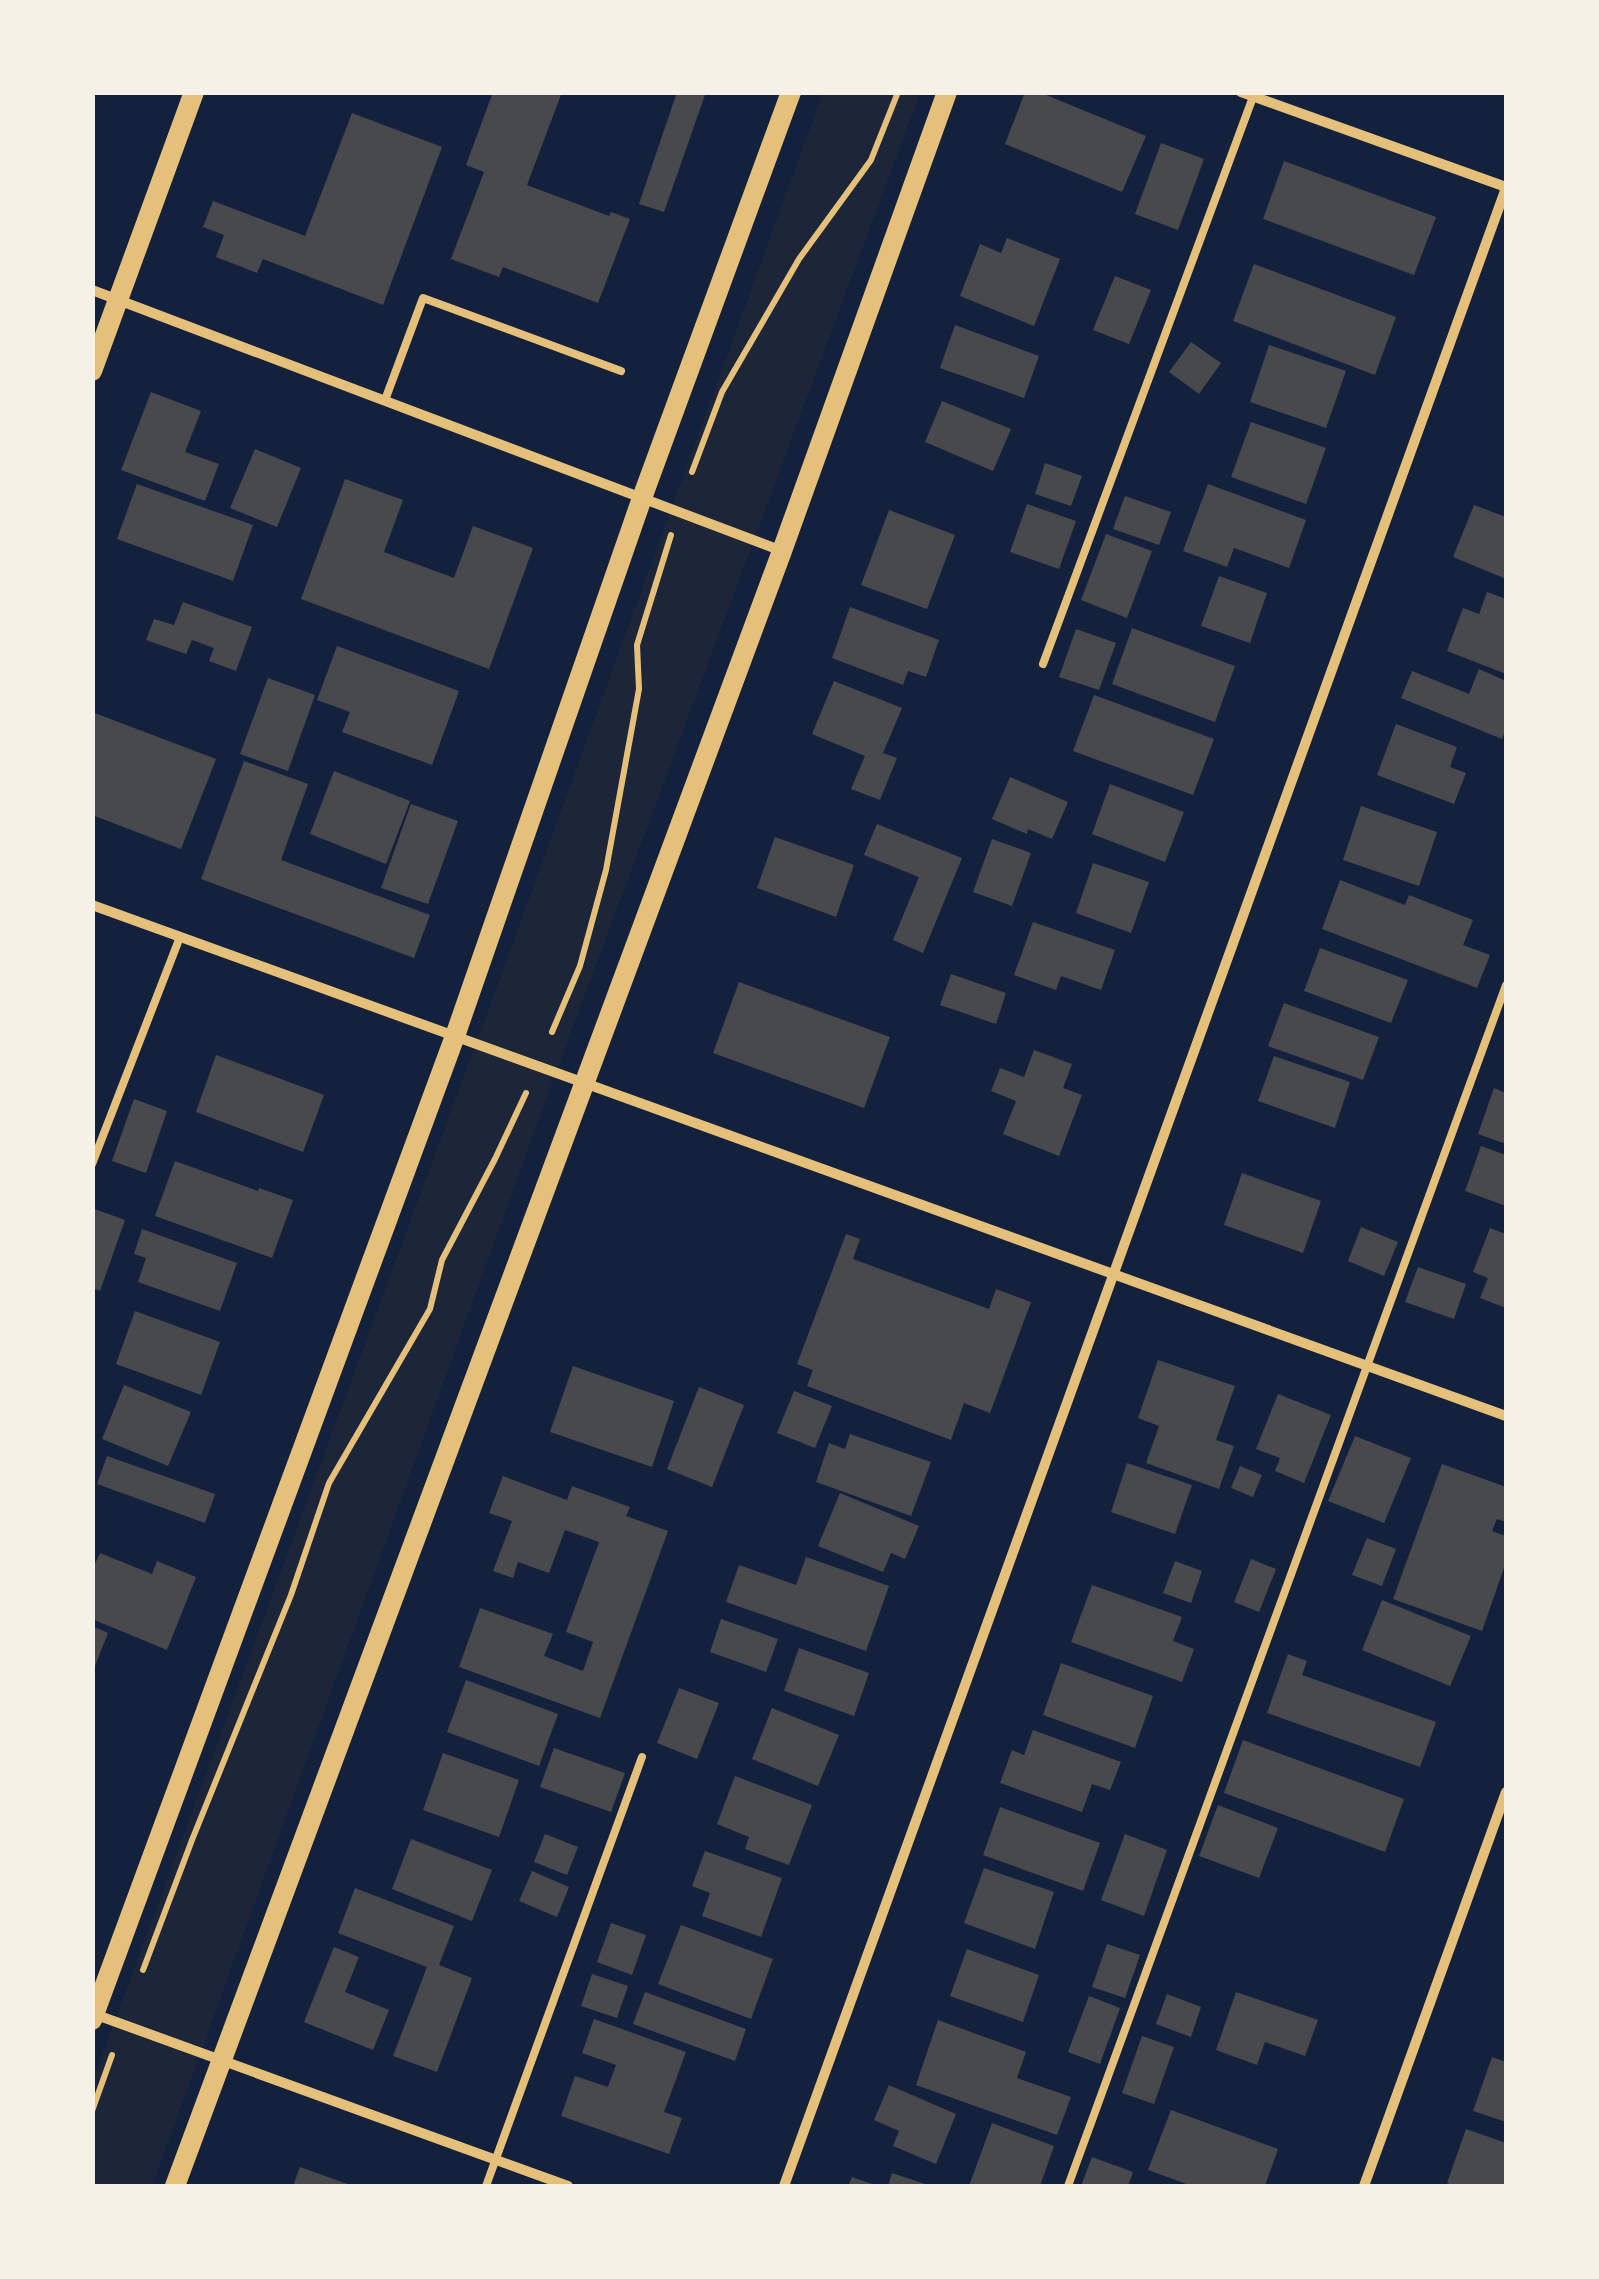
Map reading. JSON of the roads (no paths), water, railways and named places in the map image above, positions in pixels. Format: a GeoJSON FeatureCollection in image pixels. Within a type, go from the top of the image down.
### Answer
{"type":"FeatureCollection","features":[{"type":"Feature","properties":{"kind":"main road"},"geometry":{"type":"LineString","coordinates":[[92,371],[194,92]]}},
{"type":"Feature","properties":{"kind":"main road"},"geometry":{"type":"LineString","coordinates":[[93,2016],[455,1036],[642,498],[791,92]]}},
{"type":"Feature","properties":{"kind":"main road"},"geometry":{"type":"LineString","coordinates":[[174,2186],[782,551],[947,92]]}},
{"type":"Feature","properties":{"kind":"street"},"geometry":{"type":"LineString","coordinates":[[784,2186],[1506,187],[1241,92]]}},
{"type":"Feature","properties":{"kind":"street"},"geometry":{"type":"LineString","coordinates":[[92,290],[782,551]]}},
{"type":"Feature","properties":{"kind":"street"},"geometry":{"type":"LineString","coordinates":[[92,906],[1506,1416]]}},
{"type":"Feature","properties":{"kind":"street"},"geometry":{"type":"LineString","coordinates":[[1364,2186],[1506,1792]]}},
{"type":"Feature","properties":{"kind":"street"},"geometry":{"type":"LineString","coordinates":[[93,2016],[568,2186]]}},
{"type":"Feature","properties":{"kind":"lane"},"geometry":{"type":"LineString","coordinates":[[1042,664],[1253,97]]}},
{"type":"Feature","properties":{"kind":"lane"},"geometry":{"type":"LineString","coordinates":[[385,400],[423,298],[621,372]]}},
{"type":"Feature","properties":{"kind":"lane"},"geometry":{"type":"LineString","coordinates":[[92,1164],[180,937]]}},
{"type":"Feature","properties":{"kind":"lane"},"geometry":{"type":"LineString","coordinates":[[1068,2186],[1506,985]]}},
{"type":"Feature","properties":{"kind":"lane"},"geometry":{"type":"LineString","coordinates":[[486,2186],[642,1757]]}}]}
